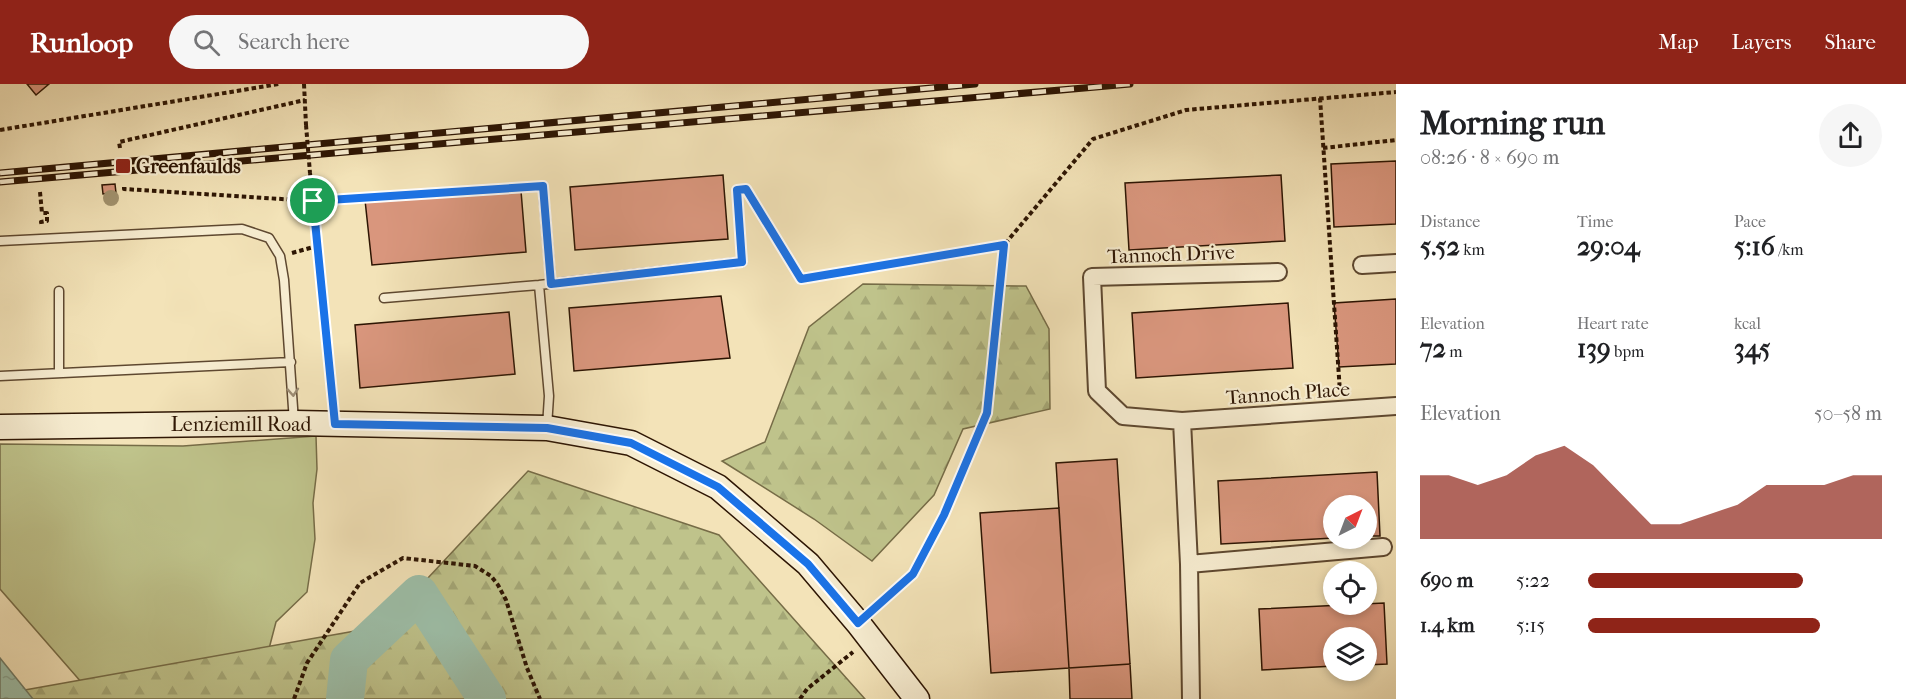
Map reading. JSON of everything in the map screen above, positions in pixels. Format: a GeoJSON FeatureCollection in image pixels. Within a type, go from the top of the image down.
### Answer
{"type":"FeatureCollection","features":[{"type":"Feature","properties":{"kind":"main road","name":"Lenziemill Road"},"geometry":{"type":"LineString","coordinates":[[0,426],[295,423],[547,428],[631,443],[718,487],[808,564],[917,699]]}},
{"type":"Feature","properties":{"kind":"street"},"geometry":{"type":"LineString","coordinates":[[1362,265],[1396,263]]}},
{"type":"Feature","properties":{"kind":"street","name":"Tannoch Drive"},"geometry":{"type":"LineString","coordinates":[[1182,421],[1123,416],[1097,392],[1092,277],[1278,272]]}},
{"type":"Feature","properties":{"kind":"street","name":"Tannoch Place"},"geometry":{"type":"LineString","coordinates":[[1182,421],[1396,406]]}},
{"type":"Feature","properties":{"kind":"street"},"geometry":{"type":"LineString","coordinates":[[1182,421],[1189,564],[1191,699]]}},
{"type":"Feature","properties":{"kind":"street"},"geometry":{"type":"LineString","coordinates":[[1189,564],[1383,547]]}},
{"type":"Feature","properties":{"kind":"lane"},"geometry":{"type":"LineString","coordinates":[[544,200],[551,284]]}},
{"type":"Feature","properties":{"kind":"lane"},"geometry":{"type":"LineString","coordinates":[[0,241],[242,229],[269,238],[280,256],[284,280],[295,423]]}},
{"type":"Feature","properties":{"kind":"lane"},"geometry":{"type":"LineString","coordinates":[[384,298],[551,284],[742,262]]}},
{"type":"Feature","properties":{"kind":"lane"},"geometry":{"type":"LineString","coordinates":[[539,285],[549,396],[547,428]]}},
{"type":"Feature","properties":{"kind":"lane"},"geometry":{"type":"LineString","coordinates":[[59,291],[59,373]]}},
{"type":"Feature","properties":{"kind":"lane"},"geometry":{"type":"LineString","coordinates":[[0,376],[291,362]]}},
{"type":"Feature","properties":{"kind":"path"},"geometry":{"type":"LineString","coordinates":[[0,130],[279,84]]}},
{"type":"Feature","properties":{"kind":"path"},"geometry":{"type":"LineString","coordinates":[[304,84],[310,172],[335,424]]}},
{"type":"Feature","properties":{"kind":"path"},"geometry":{"type":"LineString","coordinates":[[800,699],[864,631],[913,574],[944,515],[987,413],[1004,245],[1093,139],[1186,110],[1396,92]]}},
{"type":"Feature","properties":{"kind":"path"},"geometry":{"type":"LineString","coordinates":[[1320,98],[1341,410]]}},
{"type":"Feature","properties":{"kind":"path"},"geometry":{"type":"LineString","coordinates":[[120,148],[119,142],[305,100]]}},
{"type":"Feature","properties":{"kind":"path"},"geometry":{"type":"LineString","coordinates":[[1323,148],[1396,140]]}},
{"type":"Feature","properties":{"kind":"path"},"geometry":{"type":"LineString","coordinates":[[124,187],[124,189],[313,201],[543,186],[544,200]]}},
{"type":"Feature","properties":{"kind":"path"},"geometry":{"type":"LineString","coordinates":[[742,262],[737,190],[746,189],[801,279],[1004,245]]}},
{"type":"Feature","properties":{"kind":"path"},"geometry":{"type":"LineString","coordinates":[[40,192],[42,213],[46,213],[47,221],[41,222],[44,238]]}},
{"type":"Feature","properties":{"kind":"path"},"geometry":{"type":"LineString","coordinates":[[295,252],[317,246]]}},
{"type":"Feature","properties":{"kind":"path"},"geometry":{"type":"LineString","coordinates":[[294,699],[307,663],[360,583],[403,558],[475,566],[491,576],[506,600],[527,668],[540,699]]}},
{"type":"Feature","properties":{"kind":"green space"},"geometry":{"type":"Polygon","coordinates":[[[863,284],[1026,286],[1049,329],[1050,409],[963,429],[934,495],[872,561],[814,519],[722,461],[765,442],[809,327],[863,284]]]}},
{"type":"Feature","properties":{"kind":"green space"},"geometry":{"type":"Polygon","coordinates":[[[316,436],[317,469],[313,503],[315,539],[307,592],[276,622],[260,683],[96,699],[0,589],[0,444],[183,446],[316,436]]]}},
{"type":"Feature","properties":{"kind":"green space"},"geometry":{"type":"Polygon","coordinates":[[[528,471],[719,535],[865,699],[0,699],[8,693],[383,626],[528,471]]]}},
{"type":"Feature","properties":{"kind":"water"},"geometry":{"type":"Polygon","coordinates":[[[0,658],[33,699],[0,699],[0,658]]]}},
{"type":"Feature","properties":{"kind":"building"},"geometry":{"type":"Polygon","coordinates":[[[27,84],[49,84],[36,95],[27,84]]]}},
{"type":"Feature","properties":{"kind":"building"},"geometry":{"type":"Polygon","coordinates":[[[1396,161],[1396,224],[1334,227],[1331,164],[1396,161]]]}},
{"type":"Feature","properties":{"kind":"building"},"geometry":{"type":"Polygon","coordinates":[[[723,175],[728,239],[575,250],[570,187],[723,175]]]}},
{"type":"Feature","properties":{"kind":"building"},"geometry":{"type":"Polygon","coordinates":[[[1281,175],[1285,241],[1129,250],[1125,183],[1281,175]]]}},
{"type":"Feature","properties":{"kind":"building"},"geometry":{"type":"Polygon","coordinates":[[[115,184],[116,193],[103,194],[102,185],[115,184]]]}},
{"type":"Feature","properties":{"kind":"building"},"geometry":{"type":"Polygon","coordinates":[[[521,191],[526,252],[372,265],[365,200],[521,191]]]}},
{"type":"Feature","properties":{"kind":"building"},"geometry":{"type":"Polygon","coordinates":[[[721,296],[730,358],[574,371],[569,308],[721,296]]]}},
{"type":"Feature","properties":{"kind":"building"},"geometry":{"type":"Polygon","coordinates":[[[1396,299],[1396,364],[1339,367],[1334,303],[1396,299]]]}},
{"type":"Feature","properties":{"kind":"building"},"geometry":{"type":"Polygon","coordinates":[[[1288,303],[1293,368],[1136,378],[1132,313],[1288,303]]]}},
{"type":"Feature","properties":{"kind":"building"},"geometry":{"type":"Polygon","coordinates":[[[509,312],[515,374],[360,388],[355,325],[509,312]]]}},
{"type":"Feature","properties":{"kind":"building"},"geometry":{"type":"Polygon","coordinates":[[[1117,459],[1130,664],[1069,668],[1056,463],[1117,459]]]}},
{"type":"Feature","properties":{"kind":"building"},"geometry":{"type":"Polygon","coordinates":[[[1377,472],[1380,536],[1377,536],[1377,495],[1323,495],[1323,539],[1221,544],[1218,481],[1377,472]]]}},
{"type":"Feature","properties":{"kind":"building"},"geometry":{"type":"Polygon","coordinates":[[[1059,508],[1069,668],[991,673],[980,513],[1059,508]]]}},
{"type":"Feature","properties":{"kind":"building"},"geometry":{"type":"Polygon","coordinates":[[[1377,603],[1384,603],[1387,664],[1377,664],[1377,627],[1323,627],[1323,667],[1262,670],[1259,609],[1323,606],[1323,615],[1377,615],[1377,603]]]}},
{"type":"Feature","properties":{"kind":"building"},"geometry":{"type":"Polygon","coordinates":[[[1130,664],[1132,699],[1070,699],[1069,668],[1130,664]]]}},
{"type":"Feature","properties":{"kind":"waterway"},"geometry":{"type":"LineString","coordinates":[[345,699],[349,660],[419,594],[487,699]]}},
{"type":"Feature","properties":{"kind":"railway"},"geometry":{"type":"LineString","coordinates":[[0,173],[975,84]]}},
{"type":"Feature","properties":{"kind":"railway"},"geometry":{"type":"LineString","coordinates":[[0,182],[1130,84]]}},
{"type":"Feature","properties":{"kind":"place","name":"Greenfaulds"},"geometry":{"type":"Point","coordinates":[123,166]}},
{"type":"Feature","properties":{"kind":"route"},"geometry":{"type":"LineString","coordinates":[[543,186],[551,284],[742,262],[737,190],[746,189],[801,279],[1004,245],[987,413],[944,515],[913,574],[858,623],[808,564],[718,487],[631,443],[547,428],[335,424],[313,201],[543,186]]}}]}
